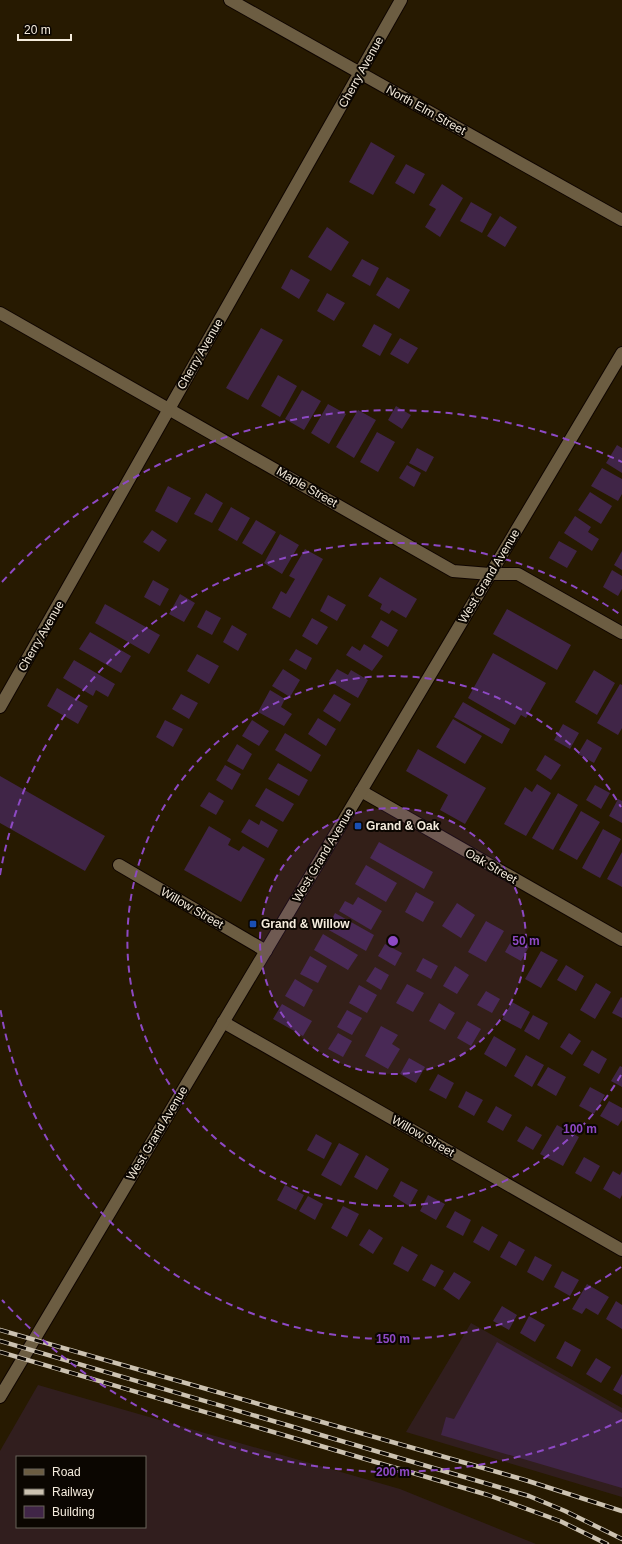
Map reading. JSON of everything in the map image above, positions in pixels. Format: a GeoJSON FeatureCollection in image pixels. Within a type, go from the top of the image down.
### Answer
{"type":"FeatureCollection","features":[{"type":"Feature","properties":{"kind":"street","name":"North Elm Street"},"geometry":{"type":"LineString","coordinates":[[230,0],[622,220]]}},
{"type":"Feature","properties":{"kind":"street","name":"Cherry Avenue"},"geometry":{"type":"LineString","coordinates":[[0,707],[401,0]]}},
{"type":"Feature","properties":{"kind":"street","name":"Maple Street"},"geometry":{"type":"LineString","coordinates":[[0,314],[453,571],[490,574],[518,574],[622,633]]}},
{"type":"Feature","properties":{"kind":"street","name":"West Grand Avenue"},"geometry":{"type":"LineString","coordinates":[[0,1398],[622,353]]}},
{"type":"Feature","properties":{"kind":"street","name":"Oak Street"},"geometry":{"type":"LineString","coordinates":[[361,792],[622,940]]}},
{"type":"Feature","properties":{"kind":"street","name":"Willow Street"},"geometry":{"type":"LineString","coordinates":[[119,866],[266,951]]}},
{"type":"Feature","properties":{"kind":"street","name":"Willow Street"},"geometry":{"type":"LineString","coordinates":[[223,1022],[622,1250]]}},
{"type":"Feature","properties":{"kind":"shaded area"},"geometry":{"type":"Polygon","coordinates":[[[471,1323],[622,1408],[622,1497],[406,1432],[471,1323]]]}},
{"type":"Feature","properties":{"kind":"shaded area"},"geometry":{"type":"Polygon","coordinates":[[[38,1385],[400,1489],[536,1544],[0,1544],[0,1451],[38,1385]]]}},
{"type":"Feature","properties":{"kind":"building"},"geometry":{"type":"Polygon","coordinates":[[[371,142],[395,156],[373,195],[349,182],[371,142]]]}},
{"type":"Feature","properties":{"kind":"building"},"geometry":{"type":"Polygon","coordinates":[[[406,164],[425,174],[414,194],[395,183],[406,164]]]}},
{"type":"Feature","properties":{"kind":"building"},"geometry":{"type":"Polygon","coordinates":[[[442,184],[463,198],[440,237],[425,227],[436,209],[429,205],[442,184]]]}},
{"type":"Feature","properties":{"kind":"building"},"geometry":{"type":"Polygon","coordinates":[[[471,202],[492,214],[482,233],[460,221],[471,202]]]}},
{"type":"Feature","properties":{"kind":"building"},"geometry":{"type":"Polygon","coordinates":[[[500,216],[517,227],[505,247],[487,236],[500,216]]]}},
{"type":"Feature","properties":{"kind":"building"},"geometry":{"type":"Polygon","coordinates":[[[327,227],[349,242],[331,271],[308,257],[327,227]]]}},
{"type":"Feature","properties":{"kind":"building"},"geometry":{"type":"Polygon","coordinates":[[[362,259],[379,268],[370,286],[352,276],[362,259]]]}},
{"type":"Feature","properties":{"kind":"building"},"geometry":{"type":"Polygon","coordinates":[[[291,269],[310,280],[299,299],[281,288],[291,269]]]}},
{"type":"Feature","properties":{"kind":"building"},"geometry":{"type":"Polygon","coordinates":[[[387,277],[410,290],[399,309],[376,295],[387,277]]]}},
{"type":"Feature","properties":{"kind":"building"},"geometry":{"type":"Polygon","coordinates":[[[327,293],[345,303],[334,321],[317,311],[327,293]]]}},
{"type":"Feature","properties":{"kind":"building"},"geometry":{"type":"Polygon","coordinates":[[[374,324],[392,334],[380,356],[362,346],[374,324]]]}},
{"type":"Feature","properties":{"kind":"building"},"geometry":{"type":"Polygon","coordinates":[[[261,328],[283,340],[248,400],[226,388],[261,328]]]}},
{"type":"Feature","properties":{"kind":"building"},"geometry":{"type":"Polygon","coordinates":[[[400,338],[418,348],[408,364],[390,354],[400,338]]]}},
{"type":"Feature","properties":{"kind":"building"},"geometry":{"type":"Polygon","coordinates":[[[278,375],[297,386],[280,417],[261,406],[278,375]]]}},
{"type":"Feature","properties":{"kind":"building"},"geometry":{"type":"Polygon","coordinates":[[[302,390],[321,401],[304,430],[285,419],[302,390]]]}},
{"type":"Feature","properties":{"kind":"building"},"geometry":{"type":"Polygon","coordinates":[[[328,404],[346,414],[329,444],[311,433],[328,404]]]}},
{"type":"Feature","properties":{"kind":"building"},"geometry":{"type":"Polygon","coordinates":[[[396,406],[411,415],[402,429],[388,420],[396,406]]]}},
{"type":"Feature","properties":{"kind":"building"},"geometry":{"type":"Polygon","coordinates":[[[358,410],[376,420],[354,458],[336,447],[358,410]]]}},
{"type":"Feature","properties":{"kind":"building"},"geometry":{"type":"Polygon","coordinates":[[[377,432],[395,442],[378,472],[360,462],[377,432]]]}},
{"type":"Feature","properties":{"kind":"building"},"geometry":{"type":"Polygon","coordinates":[[[617,445],[622,448],[622,473],[606,463],[617,445]]]}},
{"type":"Feature","properties":{"kind":"building"},"geometry":{"type":"Polygon","coordinates":[[[417,448],[434,457],[426,472],[409,463],[417,448]]]}},
{"type":"Feature","properties":{"kind":"building"},"geometry":{"type":"Polygon","coordinates":[[[407,465],[421,473],[414,487],[399,478],[407,465]]]}},
{"type":"Feature","properties":{"kind":"building"},"geometry":{"type":"Polygon","coordinates":[[[602,468],[622,479],[622,494],[618,501],[591,486],[602,468]]]}},
{"type":"Feature","properties":{"kind":"building"},"geometry":{"type":"Polygon","coordinates":[[[168,486],[191,498],[177,523],[155,511],[168,486]]]}},
{"type":"Feature","properties":{"kind":"building"},"geometry":{"type":"Polygon","coordinates":[[[590,492],[612,506],[601,524],[578,510],[590,492]]]}},
{"type":"Feature","properties":{"kind":"building"},"geometry":{"type":"Polygon","coordinates":[[[206,493],[223,503],[212,523],[194,514],[206,493]]]}},
{"type":"Feature","properties":{"kind":"building"},"geometry":{"type":"Polygon","coordinates":[[[231,507],[250,518],[237,541],[218,530],[231,507]]]}},
{"type":"Feature","properties":{"kind":"building"},"geometry":{"type":"Polygon","coordinates":[[[575,516],[591,527],[588,532],[599,539],[592,551],[564,533],[575,516]]]}},
{"type":"Feature","properties":{"kind":"building"},"geometry":{"type":"Polygon","coordinates":[[[256,520],[276,532],[262,555],[242,543],[256,520]]]}},
{"type":"Feature","properties":{"kind":"building"},"geometry":{"type":"Polygon","coordinates":[[[152,530],[167,540],[159,552],[143,542],[152,530]]]}},
{"type":"Feature","properties":{"kind":"building"},"geometry":{"type":"Polygon","coordinates":[[[280,534],[299,545],[282,574],[264,563],[280,534]]]}},
{"type":"Feature","properties":{"kind":"building"},"geometry":{"type":"Polygon","coordinates":[[[559,541],[577,551],[567,568],[549,558],[559,541]]]}},
{"type":"Feature","properties":{"kind":"building"},"geometry":{"type":"Polygon","coordinates":[[[305,549],[323,559],[290,618],[272,608],[281,591],[286,594],[295,579],[289,576],[305,549]]]}},
{"type":"Feature","properties":{"kind":"building"},"geometry":{"type":"Polygon","coordinates":[[[622,551],[622,570],[614,565],[622,551]]]}},
{"type":"Feature","properties":{"kind":"building"},"geometry":{"type":"Polygon","coordinates":[[[612,570],[622,576],[622,589],[618,596],[603,587],[612,570]]]}},
{"type":"Feature","properties":{"kind":"building"},"geometry":{"type":"Polygon","coordinates":[[[380,577],[417,599],[406,618],[392,610],[389,614],[380,609],[382,604],[368,596],[380,577]]]}},
{"type":"Feature","properties":{"kind":"building"},"geometry":{"type":"Polygon","coordinates":[[[153,580],[169,589],[160,606],[144,597],[153,580]]]}},
{"type":"Feature","properties":{"kind":"building"},"geometry":{"type":"Polygon","coordinates":[[[180,594],[195,603],[184,622],[169,614],[180,594]]]}},
{"type":"Feature","properties":{"kind":"building"},"geometry":{"type":"Polygon","coordinates":[[[328,595],[346,605],[337,621],[320,611],[328,595]]]}},
{"type":"Feature","properties":{"kind":"building"},"geometry":{"type":"Polygon","coordinates":[[[105,604],[160,635],[149,654],[95,623],[105,604]]]}},
{"type":"Feature","properties":{"kind":"building"},"geometry":{"type":"Polygon","coordinates":[[[507,609],[571,645],[557,670],[493,634],[507,609]]]}},
{"type":"Feature","properties":{"kind":"building"},"geometry":{"type":"Polygon","coordinates":[[[206,610],[221,618],[212,635],[197,627],[206,610]]]}},
{"type":"Feature","properties":{"kind":"building"},"geometry":{"type":"Polygon","coordinates":[[[312,618],[328,627],[317,645],[302,636],[312,618]]]}},
{"type":"Feature","properties":{"kind":"building"},"geometry":{"type":"Polygon","coordinates":[[[381,620],[398,630],[388,647],[371,637],[381,620]]]}},
{"type":"Feature","properties":{"kind":"building"},"geometry":{"type":"Polygon","coordinates":[[[232,625],[247,634],[238,651],[223,642],[232,625]]]}},
{"type":"Feature","properties":{"kind":"building"},"geometry":{"type":"Polygon","coordinates":[[[90,632],[131,656],[121,673],[79,649],[90,632]]]}},
{"type":"Feature","properties":{"kind":"building"},"geometry":{"type":"Polygon","coordinates":[[[364,644],[383,656],[372,671],[346,655],[352,646],[360,651],[364,644]]]}},
{"type":"Feature","properties":{"kind":"building"},"geometry":{"type":"Polygon","coordinates":[[[296,649],[312,658],[306,670],[289,660],[296,649]]]}},
{"type":"Feature","properties":{"kind":"building"},"geometry":{"type":"Polygon","coordinates":[[[493,653],[546,683],[526,718],[521,715],[515,725],[468,698],[493,653]]]}},
{"type":"Feature","properties":{"kind":"building"},"geometry":{"type":"Polygon","coordinates":[[[197,654],[219,666],[209,684],[187,671],[197,654]]]}},
{"type":"Feature","properties":{"kind":"building"},"geometry":{"type":"Polygon","coordinates":[[[74,660],[115,684],[108,697],[96,690],[93,696],[63,678],[74,660]]]}},
{"type":"Feature","properties":{"kind":"building"},"geometry":{"type":"Polygon","coordinates":[[[283,669],[300,680],[290,697],[272,686],[283,669]]]}},
{"type":"Feature","properties":{"kind":"building"},"geometry":{"type":"Polygon","coordinates":[[[337,669],[348,675],[351,670],[368,680],[358,698],[329,681],[337,669]]]}},
{"type":"Feature","properties":{"kind":"building"},"geometry":{"type":"Polygon","coordinates":[[[594,670],[615,683],[597,715],[575,702],[594,670]]]}},
{"type":"Feature","properties":{"kind":"building"},"geometry":{"type":"Polygon","coordinates":[[[620,684],[622,685],[622,728],[618,735],[597,723],[620,684]]]}},
{"type":"Feature","properties":{"kind":"building"},"geometry":{"type":"Polygon","coordinates":[[[57,688],[88,706],[78,724],[47,706],[57,688]]]}},
{"type":"Feature","properties":{"kind":"building"},"geometry":{"type":"Polygon","coordinates":[[[270,690],[285,699],[281,707],[292,714],[284,726],[258,712],[270,690]]]}},
{"type":"Feature","properties":{"kind":"building"},"geometry":{"type":"Polygon","coordinates":[[[181,694],[198,703],[189,719],[172,709],[181,694]]]}},
{"type":"Feature","properties":{"kind":"building"},"geometry":{"type":"Polygon","coordinates":[[[334,694],[351,704],[340,722],[323,711],[334,694]]]}},
{"type":"Feature","properties":{"kind":"building"},"geometry":{"type":"Polygon","coordinates":[[[463,702],[510,729],[502,744],[454,717],[463,702]]]}},
{"type":"Feature","properties":{"kind":"building"},"geometry":{"type":"Polygon","coordinates":[[[318,718],[336,729],[326,746],[308,734],[318,718]]]}},
{"type":"Feature","properties":{"kind":"building"},"geometry":{"type":"Polygon","coordinates":[[[453,719],[482,736],[465,764],[436,747],[453,719]]]}},
{"type":"Feature","properties":{"kind":"building"},"geometry":{"type":"Polygon","coordinates":[[[165,720],[183,729],[173,747],[156,737],[165,720]]]}},
{"type":"Feature","properties":{"kind":"building"},"geometry":{"type":"Polygon","coordinates":[[[252,720],[269,731],[259,746],[242,736],[252,720]]]}},
{"type":"Feature","properties":{"kind":"building"},"geometry":{"type":"Polygon","coordinates":[[[563,724],[579,733],[570,749],[554,740],[563,724]]]}},
{"type":"Feature","properties":{"kind":"building"},"geometry":{"type":"Polygon","coordinates":[[[285,733],[321,755],[311,772],[275,750],[285,733]]]}},
{"type":"Feature","properties":{"kind":"building"},"geometry":{"type":"Polygon","coordinates":[[[587,739],[602,748],[594,763],[578,754],[587,739]]]}},
{"type":"Feature","properties":{"kind":"building"},"geometry":{"type":"Polygon","coordinates":[[[237,744],[252,754],[243,770],[227,761],[237,744]]]}},
{"type":"Feature","properties":{"kind":"building"},"geometry":{"type":"Polygon","coordinates":[[[418,749],[486,788],[465,824],[440,810],[448,795],[406,771],[418,749]]]}},
{"type":"Feature","properties":{"kind":"building"},"geometry":{"type":"Polygon","coordinates":[[[545,755],[561,765],[551,780],[536,770],[545,755]]]}},
{"type":"Feature","properties":{"kind":"building"},"geometry":{"type":"Polygon","coordinates":[[[278,763],[308,780],[299,796],[268,779],[278,763]]]}},
{"type":"Feature","properties":{"kind":"building"},"geometry":{"type":"Polygon","coordinates":[[[225,765],[241,774],[232,790],[216,780],[225,765]]]}},
{"type":"Feature","properties":{"kind":"building"},"geometry":{"type":"Polygon","coordinates":[[[0,776],[105,836],[85,871],[0,823],[0,776]]]}},
{"type":"Feature","properties":{"kind":"building"},"geometry":{"type":"Polygon","coordinates":[[[537,784],[551,793],[526,836],[504,824],[525,787],[532,792],[537,784]]]}},
{"type":"Feature","properties":{"kind":"building"},"geometry":{"type":"Polygon","coordinates":[[[595,785],[610,793],[601,809],[586,800],[595,785]]]}},
{"type":"Feature","properties":{"kind":"building"},"geometry":{"type":"Polygon","coordinates":[[[266,788],[294,804],[283,822],[255,806],[266,788]]]}},
{"type":"Feature","properties":{"kind":"building"},"geometry":{"type":"Polygon","coordinates":[[[209,792],[224,801],[216,815],[200,806],[209,792]]]}},
{"type":"Feature","properties":{"kind":"building"},"geometry":{"type":"Polygon","coordinates":[[[558,793],[578,805],[553,850],[532,838],[558,793]]]}},
{"type":"Feature","properties":{"kind":"building"},"geometry":{"type":"Polygon","coordinates":[[[618,799],[622,801],[622,823],[609,816],[618,799]]]}},
{"type":"Feature","properties":{"kind":"building"},"geometry":{"type":"Polygon","coordinates":[[[581,811],[600,822],[577,860],[559,850],[581,811]]]}},
{"type":"Feature","properties":{"kind":"building"},"geometry":{"type":"Polygon","coordinates":[[[249,819],[259,825],[261,820],[278,830],[268,848],[241,832],[249,819]]]}},
{"type":"Feature","properties":{"kind":"building"},"geometry":{"type":"Polygon","coordinates":[[[209,826],[231,839],[228,845],[239,851],[243,846],[265,859],[241,902],[184,870],[209,826]]]}},
{"type":"Feature","properties":{"kind":"building"},"geometry":{"type":"Polygon","coordinates":[[[603,829],[621,839],[600,878],[582,868],[603,829]]]}},
{"type":"Feature","properties":{"kind":"building"},"geometry":{"type":"Polygon","coordinates":[[[379,842],[433,872],[424,889],[370,858],[379,842]]]}},
{"type":"Feature","properties":{"kind":"building"},"geometry":{"type":"Polygon","coordinates":[[[622,852],[622,887],[607,879],[622,852]]]}},
{"type":"Feature","properties":{"kind":"building"},"geometry":{"type":"Polygon","coordinates":[[[366,865],[397,883],[386,902],[355,884],[366,865]]]}},
{"type":"Feature","properties":{"kind":"building"},"geometry":{"type":"Polygon","coordinates":[[[416,892],[434,902],[423,922],[405,912],[416,892]]]}},
{"type":"Feature","properties":{"kind":"building"},"geometry":{"type":"Polygon","coordinates":[[[358,897],[382,911],[371,930],[339,911],[345,901],[353,905],[358,897]]]}},
{"type":"Feature","properties":{"kind":"building"},"geometry":{"type":"Polygon","coordinates":[[[457,903],[475,915],[461,938],[442,926],[457,903]]]}},
{"type":"Feature","properties":{"kind":"building"},"geometry":{"type":"Polygon","coordinates":[[[335,913],[374,935],[366,951],[327,929],[335,913]]]}},
{"type":"Feature","properties":{"kind":"building"},"geometry":{"type":"Polygon","coordinates":[[[486,921],[504,931],[486,962],[468,952],[486,921]]]}},
{"type":"Feature","properties":{"kind":"building"},"geometry":{"type":"Polygon","coordinates":[[[323,934],[358,955],[348,970],[314,950],[323,934]]]}},
{"type":"Feature","properties":{"kind":"building"},"geometry":{"type":"Polygon","coordinates":[[[514,936],[530,945],[521,961],[505,952],[514,936]]]}},
{"type":"Feature","properties":{"kind":"building"},"geometry":{"type":"Polygon","coordinates":[[[385,944],[402,953],[395,966],[378,956],[385,944]]]}},
{"type":"Feature","properties":{"kind":"building"},"geometry":{"type":"Polygon","coordinates":[[[541,951],[558,960],[541,988],[525,979],[541,951]]]}},
{"type":"Feature","properties":{"kind":"building"},"geometry":{"type":"Polygon","coordinates":[[[310,956],[327,966],[318,983],[300,974],[310,956]]]}},
{"type":"Feature","properties":{"kind":"building"},"geometry":{"type":"Polygon","coordinates":[[[423,958],[438,966],[431,979],[416,971],[423,958]]]}},
{"type":"Feature","properties":{"kind":"building"},"geometry":{"type":"Polygon","coordinates":[[[566,965],[584,976],[576,991],[557,980],[566,965]]]}},
{"type":"Feature","properties":{"kind":"building"},"geometry":{"type":"Polygon","coordinates":[[[455,966],[469,975],[457,994],[443,986],[455,966]]]}},
{"type":"Feature","properties":{"kind":"building"},"geometry":{"type":"Polygon","coordinates":[[[375,967],[389,975],[381,990],[366,981],[375,967]]]}},
{"type":"Feature","properties":{"kind":"building"},"geometry":{"type":"Polygon","coordinates":[[[295,979],[313,990],[304,1007],[285,996],[295,979]]]}},
{"type":"Feature","properties":{"kind":"building"},"geometry":{"type":"Polygon","coordinates":[[[596,983],[611,992],[595,1019],[580,1010],[596,983]]]}},
{"type":"Feature","properties":{"kind":"building"},"geometry":{"type":"Polygon","coordinates":[[[407,984],[424,993],[413,1012],[396,1003],[407,984]]]}},
{"type":"Feature","properties":{"kind":"building"},"geometry":{"type":"Polygon","coordinates":[[[359,985],[377,995],[367,1013],[349,1003],[359,985]]]}},
{"type":"Feature","properties":{"kind":"building"},"geometry":{"type":"Polygon","coordinates":[[[486,991],[500,999],[492,1013],[477,1005],[486,991]]]}},
{"type":"Feature","properties":{"kind":"building"},"geometry":{"type":"Polygon","coordinates":[[[621,997],[622,998],[622,1018],[612,1013],[621,997]]]}},
{"type":"Feature","properties":{"kind":"building"},"geometry":{"type":"Polygon","coordinates":[[[512,1002],[530,1012],[521,1029],[502,1019],[512,1002]]]}},
{"type":"Feature","properties":{"kind":"building"},"geometry":{"type":"Polygon","coordinates":[[[439,1003],[455,1013],[445,1030],[429,1021],[439,1003]]]}},
{"type":"Feature","properties":{"kind":"building"},"geometry":{"type":"Polygon","coordinates":[[[282,1004],[312,1021],[303,1036],[273,1019],[282,1004]]]}},
{"type":"Feature","properties":{"kind":"building"},"geometry":{"type":"Polygon","coordinates":[[[347,1010],[362,1018],[352,1035],[337,1027],[347,1010]]]}},
{"type":"Feature","properties":{"kind":"building"},"geometry":{"type":"Polygon","coordinates":[[[533,1015],[548,1023],[539,1040],[524,1031],[533,1015]]]}},
{"type":"Feature","properties":{"kind":"building"},"geometry":{"type":"Polygon","coordinates":[[[467,1021],[481,1029],[471,1046],[457,1038],[467,1021]]]}},
{"type":"Feature","properties":{"kind":"building"},"geometry":{"type":"Polygon","coordinates":[[[381,1026],[398,1035],[392,1044],[400,1049],[388,1069],[365,1056],[381,1026]]]}},
{"type":"Feature","properties":{"kind":"building"},"geometry":{"type":"Polygon","coordinates":[[[338,1033],[352,1041],[343,1057],[328,1049],[338,1033]]]}},
{"type":"Feature","properties":{"kind":"building"},"geometry":{"type":"Polygon","coordinates":[[[569,1033],[581,1041],[572,1055],[560,1047],[569,1033]]]}},
{"type":"Feature","properties":{"kind":"building"},"geometry":{"type":"Polygon","coordinates":[[[494,1036],[516,1049],[506,1067],[484,1054],[494,1036]]]}},
{"type":"Feature","properties":{"kind":"building"},"geometry":{"type":"Polygon","coordinates":[[[592,1050],[607,1059],[599,1074],[583,1065],[592,1050]]]}},
{"type":"Feature","properties":{"kind":"building"},"geometry":{"type":"Polygon","coordinates":[[[526,1055],[544,1065],[532,1087],[514,1076],[526,1055]]]}},
{"type":"Feature","properties":{"kind":"building"},"geometry":{"type":"Polygon","coordinates":[[[409,1058],[425,1067],[416,1083],[400,1074],[409,1058]]]}},
{"type":"Feature","properties":{"kind":"building"},"geometry":{"type":"Polygon","coordinates":[[[620,1066],[622,1067],[622,1087],[611,1081],[620,1066]]]}},
{"type":"Feature","properties":{"kind":"building"},"geometry":{"type":"Polygon","coordinates":[[[548,1067],[566,1077],[556,1096],[537,1085],[548,1067]]]}},
{"type":"Feature","properties":{"kind":"building"},"geometry":{"type":"Polygon","coordinates":[[[438,1074],[454,1083],[446,1099],[429,1090],[438,1074]]]}},
{"type":"Feature","properties":{"kind":"building"},"geometry":{"type":"Polygon","coordinates":[[[590,1087],[605,1095],[594,1114],[579,1106],[590,1087]]]}},
{"type":"Feature","properties":{"kind":"building"},"geometry":{"type":"Polygon","coordinates":[[[466,1091],[483,1100],[474,1116],[458,1107],[466,1091]]]}},
{"type":"Feature","properties":{"kind":"building"},"geometry":{"type":"Polygon","coordinates":[[[609,1101],[622,1108],[622,1120],[618,1126],[600,1116],[609,1101]]]}},
{"type":"Feature","properties":{"kind":"building"},"geometry":{"type":"Polygon","coordinates":[[[496,1106],[512,1115],[503,1131],[487,1122],[496,1106]]]}},
{"type":"Feature","properties":{"kind":"building"},"geometry":{"type":"Polygon","coordinates":[[[557,1125],[579,1137],[563,1166],[540,1154],[557,1125]]]}},
{"type":"Feature","properties":{"kind":"building"},"geometry":{"type":"Polygon","coordinates":[[[526,1126],[542,1135],[533,1150],[517,1141],[526,1126]]]}},
{"type":"Feature","properties":{"kind":"building"},"geometry":{"type":"Polygon","coordinates":[[[316,1134],[332,1143],[324,1159],[307,1150],[316,1134]]]}},
{"type":"Feature","properties":{"kind":"building"},"geometry":{"type":"Polygon","coordinates":[[[339,1143],[359,1154],[341,1186],[321,1175],[339,1143]]]}},
{"type":"Feature","properties":{"kind":"building"},"geometry":{"type":"Polygon","coordinates":[[[366,1155],[389,1169],[377,1190],[354,1177],[366,1155]]]}},
{"type":"Feature","properties":{"kind":"building"},"geometry":{"type":"Polygon","coordinates":[[[584,1157],[600,1166],[591,1182],[575,1173],[584,1157]]]}},
{"type":"Feature","properties":{"kind":"building"},"geometry":{"type":"Polygon","coordinates":[[[613,1171],[620,1175],[622,1171],[622,1195],[620,1199],[603,1189],[613,1171]]]}},
{"type":"Feature","properties":{"kind":"building"},"geometry":{"type":"Polygon","coordinates":[[[401,1181],[418,1190],[409,1206],[393,1196],[401,1181]]]}},
{"type":"Feature","properties":{"kind":"building"},"geometry":{"type":"Polygon","coordinates":[[[285,1185],[304,1195],[296,1210],[277,1200],[285,1185]]]}},
{"type":"Feature","properties":{"kind":"building"},"geometry":{"type":"Polygon","coordinates":[[[428,1195],[445,1204],[436,1220],[420,1211],[428,1195]]]}},
{"type":"Feature","properties":{"kind":"building"},"geometry":{"type":"Polygon","coordinates":[[[308,1196],[323,1204],[315,1220],[299,1211],[308,1196]]]}},
{"type":"Feature","properties":{"kind":"building"},"geometry":{"type":"Polygon","coordinates":[[[343,1206],[359,1214],[347,1237],[331,1228],[343,1206]]]}},
{"type":"Feature","properties":{"kind":"building"},"geometry":{"type":"Polygon","coordinates":[[[455,1211],[471,1220],[463,1236],[446,1227],[455,1211]]]}},
{"type":"Feature","properties":{"kind":"building"},"geometry":{"type":"Polygon","coordinates":[[[482,1226],[498,1235],[489,1251],[473,1242],[482,1226]]]}},
{"type":"Feature","properties":{"kind":"building"},"geometry":{"type":"Polygon","coordinates":[[[369,1229],[383,1238],[373,1254],[359,1245],[369,1229]]]}},
{"type":"Feature","properties":{"kind":"building"},"geometry":{"type":"Polygon","coordinates":[[[509,1241],[525,1250],[516,1266],[500,1257],[509,1241]]]}},
{"type":"Feature","properties":{"kind":"building"},"geometry":{"type":"Polygon","coordinates":[[[402,1246],[418,1255],[408,1272],[393,1264],[402,1246]]]}},
{"type":"Feature","properties":{"kind":"building"},"geometry":{"type":"Polygon","coordinates":[[[535,1256],[552,1265],[543,1281],[527,1272],[535,1256]]]}},
{"type":"Feature","properties":{"kind":"building"},"geometry":{"type":"Polygon","coordinates":[[[431,1264],[444,1271],[435,1287],[422,1280],[431,1264]]]}},
{"type":"Feature","properties":{"kind":"building"},"geometry":{"type":"Polygon","coordinates":[[[562,1271],[579,1280],[570,1296],[554,1287],[562,1271]]]}},
{"type":"Feature","properties":{"kind":"building"},"geometry":{"type":"Polygon","coordinates":[[[454,1272],[471,1282],[459,1300],[443,1289],[454,1272]]]}},
{"type":"Feature","properties":{"kind":"building"},"geometry":{"type":"Polygon","coordinates":[[[587,1284],[609,1297],[598,1315],[586,1308],[582,1314],[572,1309],[587,1284]]]}},
{"type":"Feature","properties":{"kind":"building"},"geometry":{"type":"Polygon","coordinates":[[[616,1301],[622,1305],[622,1329],[606,1319],[616,1301]]]}},
{"type":"Feature","properties":{"kind":"building"},"geometry":{"type":"Polygon","coordinates":[[[502,1306],[517,1315],[509,1330],[493,1321],[502,1306]]]}},
{"type":"Feature","properties":{"kind":"building"},"geometry":{"type":"Polygon","coordinates":[[[529,1316],[545,1325],[535,1342],[520,1333],[529,1316]]]}},
{"type":"Feature","properties":{"kind":"building"},"geometry":{"type":"Polygon","coordinates":[[[565,1341],[581,1350],[572,1367],[556,1358],[565,1341]]]}},
{"type":"Feature","properties":{"kind":"building"},"geometry":{"type":"Polygon","coordinates":[[[497,1342],[622,1413],[622,1488],[441,1435],[446,1417],[454,1419],[497,1342]]]}},
{"type":"Feature","properties":{"kind":"building"},"geometry":{"type":"Polygon","coordinates":[[[596,1358],[611,1367],[601,1383],[586,1374],[596,1358]]]}},
{"type":"Feature","properties":{"kind":"building"},"geometry":{"type":"Polygon","coordinates":[[[622,1374],[622,1395],[613,1390],[622,1374]]]}},
{"type":"Feature","properties":{"kind":"railway"},"geometry":{"type":"LineString","coordinates":[[0,1330],[525,1480],[622,1511]]}},
{"type":"Feature","properties":{"kind":"railway"},"geometry":{"type":"LineString","coordinates":[[0,1341],[529,1496],[565,1511],[622,1539]]}},
{"type":"Feature","properties":{"kind":"railway"},"geometry":{"type":"LineString","coordinates":[[0,1352],[488,1495],[560,1521],[607,1544]]}},
{"type":"Feature","properties":{"kind":"place","name":"Grand & Oak"},"geometry":{"type":"Point","coordinates":[358,826]}},
{"type":"Feature","properties":{"kind":"place","name":"Grand & Willow"},"geometry":{"type":"Point","coordinates":[253,924]}}]}
